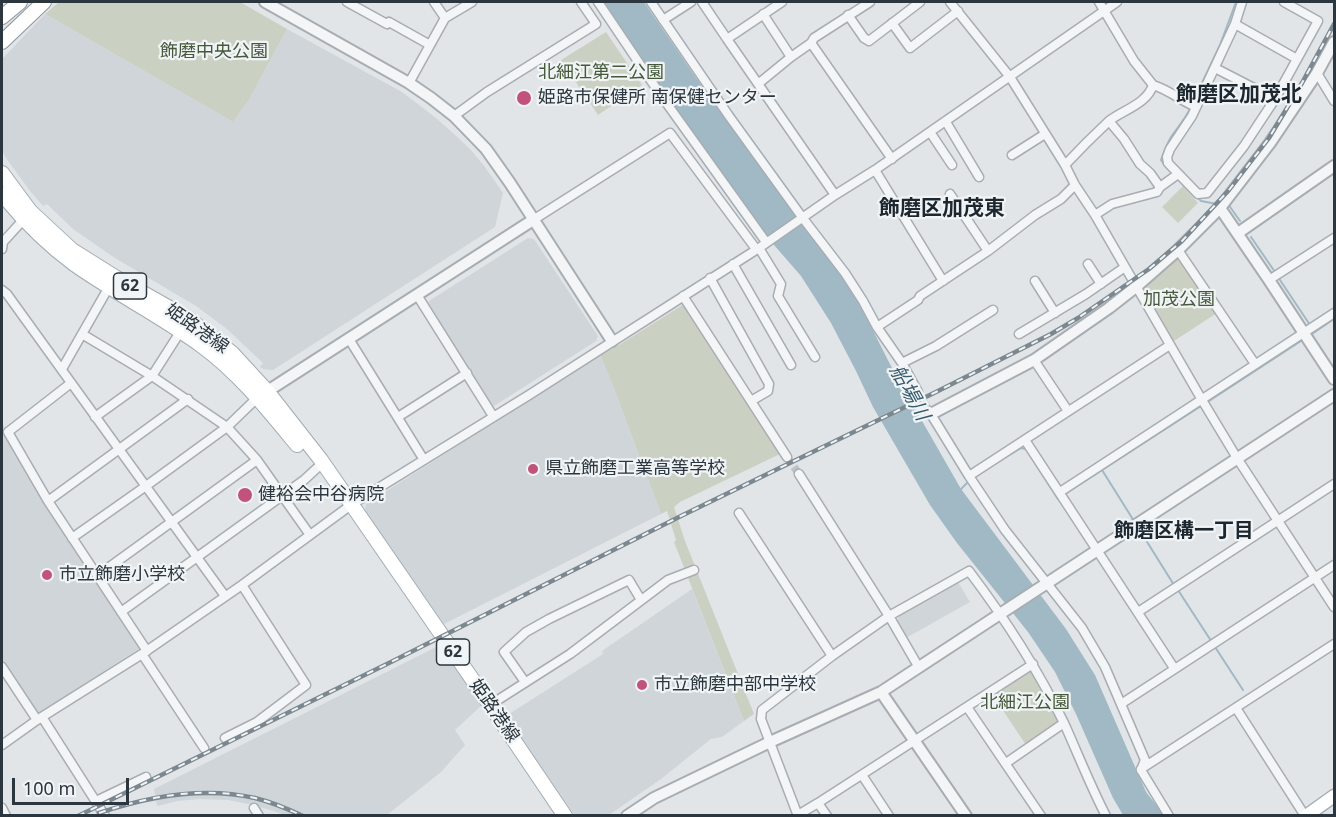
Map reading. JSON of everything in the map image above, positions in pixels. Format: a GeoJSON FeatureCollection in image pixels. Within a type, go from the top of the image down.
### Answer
{"type":"FeatureCollection","features":[{"type":"Feature","properties":{"kind":"main road"},"geometry":{"type":"LineString","coordinates":[[2,17],[20,2]]}},
{"type":"Feature","properties":{"kind":"main road"},"geometry":{"type":"LineString","coordinates":[[2,42],[44,2]]}},
{"type":"Feature","properties":{"kind":"main road","name":"姫路港線"},"geometry":{"type":"LineString","coordinates":[[2,173],[30,211],[52,233],[112,282],[215,356],[262,394],[321,460],[565,816]]}},
{"type":"Feature","properties":{"kind":"main road","name":"姫路港線"},"geometry":{"type":"LineString","coordinates":[[2,194],[52,247],[72,263],[189,319],[232,353],[317,468],[340,489]]}},
{"type":"Feature","properties":{"kind":"main road"},"geometry":{"type":"LineString","coordinates":[[1305,816],[1335,796]]}},
{"type":"Feature","properties":{"kind":"street"},"geometry":{"type":"LineString","coordinates":[[265,2],[409,83],[453,116],[486,149],[612,341]]}},
{"type":"Feature","properties":{"kind":"street"},"geometry":{"type":"LineString","coordinates":[[347,2],[430,45]]}},
{"type":"Feature","properties":{"kind":"street"},"geometry":{"type":"LineString","coordinates":[[434,2],[445,18]]}},
{"type":"Feature","properties":{"kind":"street"},"geometry":{"type":"LineString","coordinates":[[409,83],[445,18],[472,2]]}},
{"type":"Feature","properties":{"kind":"street"},"geometry":{"type":"LineString","coordinates":[[453,116],[596,24],[581,2]]}},
{"type":"Feature","properties":{"kind":"street"},"geometry":{"type":"LineString","coordinates":[[598,2],[760,246],[781,284],[778,296],[815,357]]}},
{"type":"Feature","properties":{"kind":"street"},"geometry":{"type":"LineString","coordinates":[[651,2],[729,116],[845,273],[918,392]]}},
{"type":"Feature","properties":{"kind":"street"},"geometry":{"type":"LineString","coordinates":[[663,20],[692,2]]}},
{"type":"Feature","properties":{"kind":"street"},"geometry":{"type":"LineString","coordinates":[[702,2],[835,195]]}},
{"type":"Feature","properties":{"kind":"street"},"geometry":{"type":"LineString","coordinates":[[727,39],[782,2]]}},
{"type":"Feature","properties":{"kind":"street"},"geometry":{"type":"LineString","coordinates":[[758,84],[811,43],[814,38],[870,2]]}},
{"type":"Feature","properties":{"kind":"street"},"geometry":{"type":"LineString","coordinates":[[848,15],[864,38],[869,41],[920,2]]}},
{"type":"Feature","properties":{"kind":"street"},"geometry":{"type":"LineString","coordinates":[[950,2],[1010,77],[1095,215],[1237,458],[1335,607]]}},
{"type":"Feature","properties":{"kind":"street"},"geometry":{"type":"LineString","coordinates":[[1099,2],[1134,61],[1153,85],[1193,106]]}},
{"type":"Feature","properties":{"kind":"street"},"geometry":{"type":"LineString","coordinates":[[2,745],[39,718],[144,653],[351,505],[733,264],[892,159],[1117,2]]}},
{"type":"Feature","properties":{"kind":"street"},"geometry":{"type":"LineString","coordinates":[[1242,2],[1235,24],[1193,106],[1192,116],[1167,157],[1168,163],[1198,194],[1207,193],[1244,146],[1275,99],[1318,21],[1284,2]]}},
{"type":"Feature","properties":{"kind":"street"},"geometry":{"type":"LineString","coordinates":[[892,23],[910,48],[958,11]]}},
{"type":"Feature","properties":{"kind":"street"},"geometry":{"type":"LineString","coordinates":[[763,14],[790,57]]}},
{"type":"Feature","properties":{"kind":"street"},"geometry":{"type":"LineString","coordinates":[[1235,24],[1298,59]]}},
{"type":"Feature","properties":{"kind":"street"},"geometry":{"type":"LineString","coordinates":[[1141,770],[1145,760],[1105,667],[1082,628],[1005,530],[930,412],[1034,360],[1109,308],[1178,250],[1220,208],[1270,143],[1335,42]]}},
{"type":"Feature","properties":{"kind":"street"},"geometry":{"type":"LineString","coordinates":[[811,43],[892,159]]}},
{"type":"Feature","properties":{"kind":"street"},"geometry":{"type":"LineString","coordinates":[[1211,71],[1275,99]]}},
{"type":"Feature","properties":{"kind":"street"},"geometry":{"type":"LineString","coordinates":[[1317,73],[1335,101]]}},
{"type":"Feature","properties":{"kind":"street"},"geometry":{"type":"LineString","coordinates":[[1065,165],[1109,121],[1139,103],[1152,90],[1153,85]]}},
{"type":"Feature","properties":{"kind":"street"},"geometry":{"type":"LineString","coordinates":[[1109,121],[1160,187]]}},
{"type":"Feature","properties":{"kind":"street"},"geometry":{"type":"LineString","coordinates":[[946,122],[979,177]]}},
{"type":"Feature","properties":{"kind":"street"},"geometry":{"type":"LineString","coordinates":[[930,132],[949,154],[952,165]]}},
{"type":"Feature","properties":{"kind":"street"},"geometry":{"type":"LineString","coordinates":[[72,538],[227,427],[262,394],[670,133],[760,246]]}},
{"type":"Feature","properties":{"kind":"street"},"geometry":{"type":"LineString","coordinates":[[1012,155],[1046,134]]}},
{"type":"Feature","properties":{"kind":"street"},"geometry":{"type":"LineString","coordinates":[[1238,233],[1335,166]]}},
{"type":"Feature","properties":{"kind":"street"},"geometry":{"type":"LineString","coordinates":[[875,170],[943,280]]}},
{"type":"Feature","properties":{"kind":"street"},"geometry":{"type":"LineString","coordinates":[[1095,215],[1112,204],[1157,192],[1160,187],[1178,174]]}},
{"type":"Feature","properties":{"kind":"street"},"geometry":{"type":"LineString","coordinates":[[877,327],[1061,199],[1075,185]]}},
{"type":"Feature","properties":{"kind":"street"},"geometry":{"type":"LineString","coordinates":[[950,194],[988,251]]}},
{"type":"Feature","properties":{"kind":"street"},"geometry":{"type":"LineString","coordinates":[[1220,208],[1335,379]]}},
{"type":"Feature","properties":{"kind":"street"},"geometry":{"type":"LineString","coordinates":[[2,249],[3,242],[24,219]]}},
{"type":"Feature","properties":{"kind":"street"},"geometry":{"type":"LineString","coordinates":[[1269,280],[1335,238]]}},
{"type":"Feature","properties":{"kind":"street"},"geometry":{"type":"LineString","coordinates":[[1178,250],[1256,363]]}},
{"type":"Feature","properties":{"kind":"street"},"geometry":{"type":"LineString","coordinates":[[733,264],[791,365]]}},
{"type":"Feature","properties":{"kind":"street"},"geometry":{"type":"LineString","coordinates":[[1088,264],[1101,284]]}},
{"type":"Feature","properties":{"kind":"street"},"geometry":{"type":"LineString","coordinates":[[1019,334],[1125,267]]}},
{"type":"Feature","properties":{"kind":"street"},"geometry":{"type":"LineString","coordinates":[[710,278],[768,384],[768,392],[751,401]]}},
{"type":"Feature","properties":{"kind":"street"},"geometry":{"type":"LineString","coordinates":[[1035,281],[1055,313]]}},
{"type":"Feature","properties":{"kind":"street"},"geometry":{"type":"LineString","coordinates":[[62,369],[112,282]]}},
{"type":"Feature","properties":{"kind":"street"},"geometry":{"type":"LineString","coordinates":[[2,290],[62,369],[225,596]]}},
{"type":"Feature","properties":{"kind":"street"},"geometry":{"type":"LineString","coordinates":[[417,295],[493,417]]}},
{"type":"Feature","properties":{"kind":"street"},"geometry":{"type":"LineString","coordinates":[[683,296],[787,457]]}},
{"type":"Feature","properties":{"kind":"street"},"geometry":{"type":"LineString","coordinates":[[902,363],[936,346],[993,310]]}},
{"type":"Feature","properties":{"kind":"street"},"geometry":{"type":"LineString","coordinates":[[1060,492],[1335,313]]}},
{"type":"Feature","properties":{"kind":"street"},"geometry":{"type":"LineString","coordinates":[[95,417],[152,376],[189,319]]}},
{"type":"Feature","properties":{"kind":"street"},"geometry":{"type":"LineString","coordinates":[[82,334],[188,399],[227,427],[257,460],[310,535]]}},
{"type":"Feature","properties":{"kind":"street"},"geometry":{"type":"LineString","coordinates":[[349,339],[424,460]]}},
{"type":"Feature","properties":{"kind":"street"},"geometry":{"type":"LineString","coordinates":[[969,476],[1170,345]]}},
{"type":"Feature","properties":{"kind":"street"},"geometry":{"type":"LineString","coordinates":[[1034,360],[1068,411]]}},
{"type":"Feature","properties":{"kind":"street"},"geometry":{"type":"LineString","coordinates":[[398,417],[467,373]]}},
{"type":"Feature","properties":{"kind":"street"},"geometry":{"type":"LineString","coordinates":[[71,383],[8,432],[48,501],[121,612],[204,748]]}},
{"type":"Feature","properties":{"kind":"street"},"geometry":{"type":"LineString","coordinates":[[627,816],[654,798],[881,692],[1335,395]]}},
{"type":"Feature","properties":{"kind":"street"},"geometry":{"type":"LineString","coordinates":[[48,501],[188,399]]}},
{"type":"Feature","properties":{"kind":"street"},"geometry":{"type":"LineString","coordinates":[[1025,440],[1174,668]]}},
{"type":"Feature","properties":{"kind":"street"},"geometry":{"type":"LineString","coordinates":[[97,576],[257,460]]}},
{"type":"Feature","properties":{"kind":"street"},"geometry":{"type":"LineString","coordinates":[[121,612],[304,480],[317,468]]}},
{"type":"Feature","properties":{"kind":"street"},"geometry":{"type":"LineString","coordinates":[[799,474],[918,666]]}},
{"type":"Feature","properties":{"kind":"street"},"geometry":{"type":"LineString","coordinates":[[1138,612],[1335,484]]}},
{"type":"Feature","properties":{"kind":"street"},"geometry":{"type":"LineString","coordinates":[[739,513],[832,656]]}},
{"type":"Feature","properties":{"kind":"street"},"geometry":{"type":"LineString","coordinates":[[1122,704],[1335,565]]}},
{"type":"Feature","properties":{"kind":"street"},"geometry":{"type":"LineString","coordinates":[[490,705],[570,654],[668,580],[694,570]]}},
{"type":"Feature","properties":{"kind":"street"},"geometry":{"type":"LineString","coordinates":[[1033,664],[798,815],[760,719],[762,710],[832,656],[889,616],[969,571],[1001,613],[1033,664],[1064,723],[1092,790],[1106,816]]}},
{"type":"Feature","properties":{"kind":"street"},"geometry":{"type":"LineString","coordinates":[[525,682],[504,652],[526,632],[629,580],[641,600]]}},
{"type":"Feature","properties":{"kind":"street"},"geometry":{"type":"LineString","coordinates":[[225,738],[257,722],[306,685],[242,585]]}},
{"type":"Feature","properties":{"kind":"street"},"geometry":{"type":"LineString","coordinates":[[1141,770],[1335,644]]}},
{"type":"Feature","properties":{"kind":"street"},"geometry":{"type":"LineString","coordinates":[[2,667],[105,816]]}},
{"type":"Feature","properties":{"kind":"street"},"geometry":{"type":"LineString","coordinates":[[881,692],[966,816]]}},
{"type":"Feature","properties":{"kind":"street"},"geometry":{"type":"LineString","coordinates":[[967,706],[1041,816]]}},
{"type":"Feature","properties":{"kind":"street"},"geometry":{"type":"LineString","coordinates":[[1236,708],[1305,816]]}},
{"type":"Feature","properties":{"kind":"street"},"geometry":{"type":"LineString","coordinates":[[1006,763],[1064,723]]}},
{"type":"Feature","properties":{"kind":"street"},"geometry":{"type":"LineString","coordinates":[[1141,770],[1169,816]]}},
{"type":"Feature","properties":{"kind":"street"},"geometry":{"type":"LineString","coordinates":[[862,776],[889,816]]}},
{"type":"Feature","properties":{"kind":"street"},"geometry":{"type":"LineString","coordinates":[[96,801],[146,777]]}},
{"type":"Feature","properties":{"kind":"street"},"geometry":{"type":"LineString","coordinates":[[818,803],[827,816]]}},
{"type":"Feature","properties":{"kind":"street"},"geometry":{"type":"LineString","coordinates":[[2,808],[6,816]]}},
{"type":"Feature","properties":{"kind":"shaded area"},"geometry":{"type":"Polygon","coordinates":[[[45,14],[233,122],[249,100],[287,29],[402,92],[436,118],[470,149],[503,193],[495,227],[273,370],[263,369],[260,367],[263,363],[227,329],[196,306],[115,258],[73,229],[47,204],[43,206],[6,158],[2,151],[2,59],[45,14]]]}},
{"type":"Feature","properties":{"kind":"shaded area"},"geometry":{"type":"Polygon","coordinates":[[[528,238],[534,239],[598,336],[596,341],[494,406],[489,404],[428,307],[429,301],[528,238]]]}},
{"type":"Feature","properties":{"kind":"shaded area","name":"県立飾磨工業高等学校"},"geometry":{"type":"Polygon","coordinates":[[[600,355],[661,514],[444,624],[365,511],[366,504],[600,355]]]}},
{"type":"Feature","properties":{"kind":"shaded area","name":"市立飾磨小学校"},"geometry":{"type":"Polygon","coordinates":[[[3,425],[43,501],[140,648],[36,715],[2,662],[3,425]]]}},
{"type":"Feature","properties":{"kind":"shaded area"},"geometry":{"type":"Polygon","coordinates":[[[958,582],[970,602],[906,638],[897,621],[899,616],[958,582]]]}},
{"type":"Feature","properties":{"kind":"shaded area","name":"市立飾磨中部中学校"},"geometry":{"type":"Polygon","coordinates":[[[692,589],[744,721],[722,737],[711,739],[661,779],[609,815],[575,816],[506,716],[603,654],[602,651],[692,589]]]}},
{"type":"Feature","properties":{"kind":"shaded area"},"geometry":{"type":"Polygon","coordinates":[[[442,644],[484,703],[455,730],[465,745],[441,772],[387,815],[286,815],[228,800],[200,799],[157,806],[154,789],[442,644]]]}},
{"type":"Feature","properties":{"kind":"green space","name":"飾磨中央公園"},"geometry":{"type":"Polygon","coordinates":[[[59,2],[240,2],[287,29],[249,100],[233,122],[45,14],[59,2]]]}},
{"type":"Feature","properties":{"kind":"green space","name":"北細江第二公園"},"geometry":{"type":"Polygon","coordinates":[[[606,32],[642,85],[598,115],[561,60],[606,32]]]}},
{"type":"Feature","properties":{"kind":"green space"},"geometry":{"type":"Polygon","coordinates":[[[1183,186],[1198,203],[1178,223],[1162,207],[1183,186]]]}},
{"type":"Feature","properties":{"kind":"green space","name":"加茂公園"},"geometry":{"type":"Polygon","coordinates":[[[1176,257],[1180,259],[1217,313],[1174,341],[1143,288],[1145,283],[1176,257]]]}},
{"type":"Feature","properties":{"kind":"green space"},"geometry":{"type":"Polygon","coordinates":[[[684,304],[782,453],[674,507],[685,541],[754,714],[744,721],[674,542],[676,540],[667,511],[661,514],[600,355],[684,304]]]}},
{"type":"Feature","properties":{"kind":"green space","name":"北細江公園"},"geometry":{"type":"Polygon","coordinates":[[[1032,670],[1059,723],[1026,745],[992,694],[1032,670]]]}},
{"type":"Feature","properties":{"kind":"water"},"geometry":{"type":"Polygon","coordinates":[[[602,2],[644,2],[708,95],[839,272],[862,309],[894,372],[961,489],[1066,629],[1095,675],[1146,792],[1164,815],[1123,815],[1055,672],[1028,632],[957,543],[930,505],[873,407],[831,323],[801,276],[774,245],[602,2]]]}},
{"type":"Feature","properties":{"kind":"waterway"},"geometry":{"type":"LineString","coordinates":[[1193,102],[1220,45],[1236,2]]}},
{"type":"Feature","properties":{"kind":"waterway"},"geometry":{"type":"LineString","coordinates":[[1166,167],[1161,160],[1171,137],[1191,107]]}},
{"type":"Feature","properties":{"kind":"waterway"},"geometry":{"type":"LineString","coordinates":[[1197,197],[1201,201],[1217,204]]}},
{"type":"Feature","properties":{"kind":"waterway"},"geometry":{"type":"LineString","coordinates":[[1228,204],[1240,221]]}},
{"type":"Feature","properties":{"kind":"waterway"},"geometry":{"type":"LineString","coordinates":[[1251,237],[1275,272]]}},
{"type":"Feature","properties":{"kind":"waterway"},"geometry":{"type":"LineString","coordinates":[[1278,277],[1310,325]]}},
{"type":"Feature","properties":{"kind":"waterway"},"geometry":{"type":"LineString","coordinates":[[1309,336],[1334,319]]}},
{"type":"Feature","properties":{"kind":"waterway"},"geometry":{"type":"LineString","coordinates":[[1206,403],[1304,339]]}},
{"type":"Feature","properties":{"kind":"waterway"},"geometry":{"type":"LineString","coordinates":[[1065,494],[1201,406]]}},
{"type":"Feature","properties":{"kind":"waterway"},"geometry":{"type":"LineString","coordinates":[[1006,457],[1021,448],[1026,449],[1058,499],[1060,497]]}},
{"type":"Feature","properties":{"kind":"waterway"},"geometry":{"type":"LineString","coordinates":[[1102,470],[1134,521]]}},
{"type":"Feature","properties":{"kind":"waterway"},"geometry":{"type":"LineString","coordinates":[[960,490],[969,481]]}},
{"type":"Feature","properties":{"kind":"waterway"},"geometry":{"type":"LineString","coordinates":[[1139,529],[1174,585]]}},
{"type":"Feature","properties":{"kind":"waterway"},"geometry":{"type":"LineString","coordinates":[[1178,590],[1243,690]]}},
{"type":"Feature","properties":{"kind":"tunnel"},"geometry":{"type":"LineString","coordinates":[[918,392],[929,411]]}},
{"type":"Feature","properties":{"kind":"tunnel"},"geometry":{"type":"LineString","coordinates":[[787,457],[799,474]]}},
{"type":"Feature","properties":{"kind":"railway"},"geometry":{"type":"LineString","coordinates":[[78,816],[683,515],[936,392],[1078,318],[1149,269],[1182,241],[1229,190],[1269,138],[1334,24]]}},
{"type":"Feature","properties":{"kind":"railway"},"geometry":{"type":"LineString","coordinates":[[99,813],[156,798],[215,793],[255,798],[303,816]]}},
{"type":"Feature","properties":{"kind":"place","name":"姫路市保健所 南保健センター"},"geometry":{"type":"Point","coordinates":[524,98]}},
{"type":"Feature","properties":{"kind":"place","name":"県立飾磨工業高等学校"},"geometry":{"type":"Point","coordinates":[533,469]}},
{"type":"Feature","properties":{"kind":"place","name":"健裕会中谷病院"},"geometry":{"type":"Point","coordinates":[245,495]}},
{"type":"Feature","properties":{"kind":"place","name":"市立飾磨小学校"},"geometry":{"type":"Point","coordinates":[47,575]}},
{"type":"Feature","properties":{"kind":"place","name":"市立飾磨中部中学校"},"geometry":{"type":"Point","coordinates":[642,685]}},
{"type":"Feature","properties":{"kind":"district","name":"飾磨区加茂北"},"geometry":{"type":"Point","coordinates":[1239,95]}},
{"type":"Feature","properties":{"kind":"district","name":"飾磨区加茂東"},"geometry":{"type":"Point","coordinates":[942,209]}},
{"type":"Feature","properties":{"kind":"district","name":"飾磨区構一丁目"},"geometry":{"type":"Point","coordinates":[1184,531]}},
{"type":"Feature","properties":{"kind":"water label","name":"船場川"},"geometry":{"type":"Point","coordinates":[909,393]}}]}
